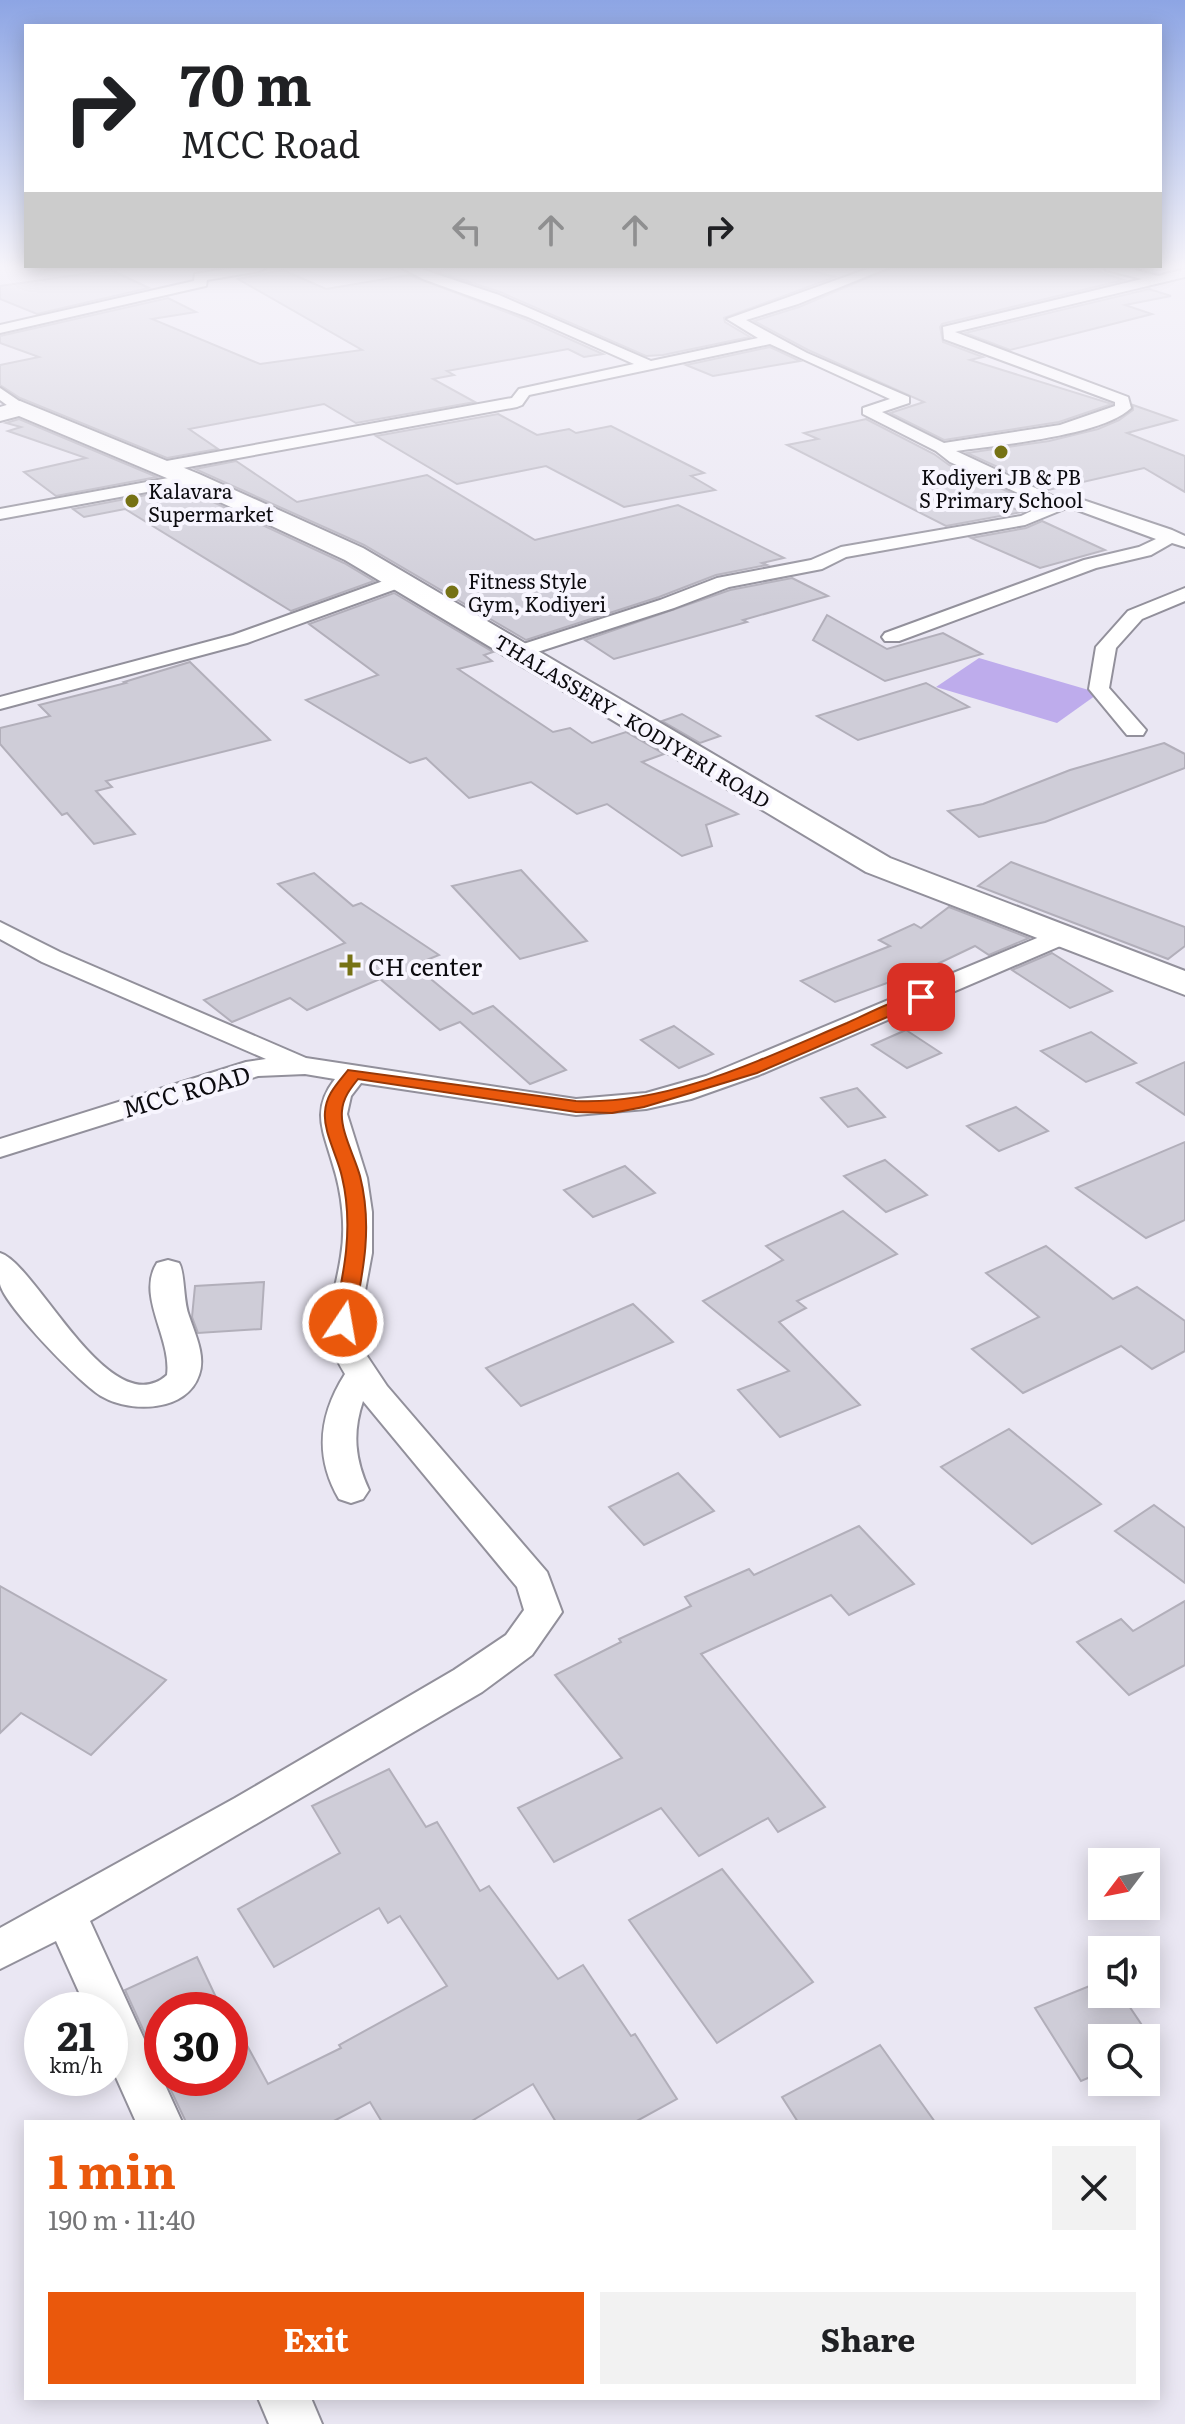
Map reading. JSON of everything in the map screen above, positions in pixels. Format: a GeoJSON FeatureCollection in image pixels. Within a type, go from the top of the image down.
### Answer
{"type":"FeatureCollection","features":[{"type":"Feature","properties":{"kind":"main road","name":"THALASSERY - KODIYERI ROAD"},"geometry":{"type":"LineString","coordinates":[[7,405],[190,479],[354,554],[854,852],[941,891],[1185,984]]}},
{"type":"Feature","properties":{"kind":"street"},"geometry":{"type":"LineString","coordinates":[[161,467],[517,402],[524,392],[579,380]]}},
{"type":"Feature","properties":{"kind":"street"},"geometry":{"type":"LineString","coordinates":[[859,380],[904,400],[868,411],[942,448],[956,459],[1058,505]]}},
{"type":"Feature","properties":{"kind":"street"},"geometry":{"type":"LineString","coordinates":[[942,448],[1064,427],[1109,416],[1123,408],[1123,400],[1068,380]]}},
{"type":"Feature","properties":{"kind":"street"},"geometry":{"type":"LineString","coordinates":[[0,514],[190,479]]}},
{"type":"Feature","properties":{"kind":"street"},"geometry":{"type":"LineString","coordinates":[[521,651],[667,604],[724,582],[816,565],[841,552],[1025,520],[1068,501],[1185,542]]}},
{"type":"Feature","properties":{"kind":"street"},"geometry":{"type":"LineString","coordinates":[[892,637],[1090,564],[1145,551],[1164,542],[1166,534]]}},
{"type":"Feature","properties":{"kind":"street"},"geometry":{"type":"LineString","coordinates":[[0,703],[240,639],[400,581]]}},
{"type":"Feature","properties":{"kind":"street"},"geometry":{"type":"LineString","coordinates":[[1135,730],[1099,689],[1106,647],[1135,615],[1185,594]]}},
{"type":"Feature","properties":{"kind":"street"},"geometry":{"type":"LineString","coordinates":[[0,929],[51,957],[305,1066]]}},
{"type":"Feature","properties":{"kind":"street","name":"MCC ROAD"},"geometry":{"type":"LineString","coordinates":[[0,1148],[256,1068],[305,1066],[576,1107],[612,1108],[644,1102],[751,1069],[1063,936]]}},
{"type":"Feature","properties":{"kind":"street"},"geometry":{"type":"LineString","coordinates":[[0,1950],[249,1810],[468,1681],[519,1645],[543,1612],[534,1582],[361,1375],[349,1354],[343,1323],[357,1253],[357,1212],[352,1178],[333,1114],[337,1095],[354,1073]]}},
{"type":"Feature","properties":{"kind":"street"},"geometry":{"type":"LineString","coordinates":[[0,1263],[79,1357],[113,1388],[138,1395],[158,1395],[174,1388],[184,1375],[186,1349],[164,1282],[168,1270]]}},
{"type":"Feature","properties":{"kind":"street"},"geometry":{"type":"LineString","coordinates":[[351,1490],[339,1467],[338,1436],[348,1394],[361,1375]]}},
{"type":"Feature","properties":{"kind":"street"},"geometry":{"type":"LineString","coordinates":[[64,1912],[100,1992]]}},
{"type":"Feature","properties":{"kind":"street"},"geometry":{"type":"LineString","coordinates":[[128,2053],[158,2120]]}},
{"type":"Feature","properties":{"kind":"street"},"geometry":{"type":"LineString","coordinates":[[285,2400],[296,2424]]}},
{"type":"Feature","properties":{"kind":"shaded area"},"geometry":{"type":"Polygon","coordinates":[[[979,658],[1099,693],[1057,723],[936,687],[979,658]]]}},
{"type":"Feature","properties":{"kind":"building"},"geometry":{"type":"Polygon","coordinates":[[[0,380],[435,380],[475,402],[356,423],[324,404],[189,429],[218,449],[167,458],[20,398],[0,385],[0,380]]]}},
{"type":"Feature","properties":{"kind":"building"},"geometry":{"type":"Polygon","coordinates":[[[875,380],[1035,380],[1112,404],[1059,422],[944,440],[890,413],[924,402],[875,380]]]}},
{"type":"Feature","properties":{"kind":"building"},"geometry":{"type":"Polygon","coordinates":[[[1133,405],[1176,420],[1127,433],[1185,456],[1185,492],[1144,468],[1048,490],[967,453],[1049,441],[1098,429],[1119,420],[1133,410],[1133,405]]]}},
{"type":"Feature","properties":{"kind":"building"},"geometry":{"type":"Polygon","coordinates":[[[498,414],[537,435],[569,429],[576,433],[611,426],[704,473],[691,476],[715,490],[624,507],[546,466],[457,484],[376,436],[498,414]]]}},
{"type":"Feature","properties":{"kind":"building"},"geometry":{"type":"Polygon","coordinates":[[[19,419],[157,477],[56,496],[24,472],[86,458],[8,431],[21,427],[6,423],[19,419]]]}},
{"type":"Feature","properties":{"kind":"building"},"geometry":{"type":"Polygon","coordinates":[[[866,419],[949,465],[1020,497],[999,502],[1022,512],[946,526],[787,445],[818,439],[804,433],[866,419]]]}},
{"type":"Feature","properties":{"kind":"building"},"geometry":{"type":"Polygon","coordinates":[[[236,461],[297,502],[427,475],[535,540],[678,505],[784,558],[762,563],[767,565],[716,575],[526,640],[364,545],[195,469],[236,461]]]}},
{"type":"Feature","properties":{"kind":"building"},"geometry":{"type":"Polygon","coordinates":[[[183,488],[344,563],[374,581],[291,611],[125,509],[84,517],[73,509],[183,488]]]}},
{"type":"Feature","properties":{"kind":"building"},"geometry":{"type":"Polygon","coordinates":[[[1042,521],[1105,550],[1040,568],[971,538],[1026,528],[1042,521]]]}},
{"type":"Feature","properties":{"kind":"building"},"geometry":{"type":"Polygon","coordinates":[[[792,578],[828,596],[614,659],[585,640],[730,590],[792,578]]]}},
{"type":"Feature","properties":{"kind":"building"},"geometry":{"type":"Polygon","coordinates":[[[394,593],[493,652],[484,655],[492,661],[458,669],[553,732],[570,728],[592,743],[626,732],[664,754],[642,762],[738,814],[706,825],[712,846],[682,856],[607,804],[577,814],[531,782],[469,798],[426,758],[410,763],[306,700],[378,675],[309,624],[394,593]]]}},
{"type":"Feature","properties":{"kind":"building"},"geometry":{"type":"Polygon","coordinates":[[[827,615],[887,649],[943,633],[982,654],[885,681],[813,640],[827,615]]]}},
{"type":"Feature","properties":{"kind":"building"},"geometry":{"type":"Polygon","coordinates":[[[190,662],[270,740],[106,781],[112,787],[96,791],[135,834],[94,844],[67,813],[62,815],[0,744],[0,728],[50,716],[39,705],[126,683],[190,662]]]}},
{"type":"Feature","properties":{"kind":"building"},"geometry":{"type":"Polygon","coordinates":[[[926,683],[969,707],[858,740],[817,716],[926,683]]]}},
{"type":"Feature","properties":{"kind":"building"},"geometry":{"type":"Polygon","coordinates":[[[682,714],[720,736],[700,743],[662,721],[682,714]]]}},
{"type":"Feature","properties":{"kind":"building"},"geometry":{"type":"Polygon","coordinates":[[[1164,743],[1185,754],[1185,768],[1045,822],[979,837],[948,811],[983,804],[1070,770],[1164,743]]]}},
{"type":"Feature","properties":{"kind":"building"},"geometry":{"type":"Polygon","coordinates":[[[1011,862],[1185,927],[1185,946],[1168,959],[978,886],[1011,862]]]}},
{"type":"Feature","properties":{"kind":"building"},"geometry":{"type":"Polygon","coordinates":[[[521,870],[587,941],[520,959],[452,886],[521,870]]]}},
{"type":"Feature","properties":{"kind":"building"},"geometry":{"type":"Polygon","coordinates":[[[314,873],[353,906],[361,903],[439,955],[414,965],[473,1014],[493,1006],[566,1070],[530,1084],[460,1022],[440,1030],[380,979],[307,1010],[290,998],[232,1022],[204,1000],[345,943],[278,884],[314,873]]]}},
{"type":"Feature","properties":{"kind":"building"},"geometry":{"type":"Polygon","coordinates":[[[949,907],[1029,938],[989,955],[975,946],[931,967],[835,1002],[801,981],[890,946],[879,940],[914,924],[921,928],[949,907]]]}},
{"type":"Feature","properties":{"kind":"building"},"geometry":{"type":"Polygon","coordinates":[[[1052,953],[1112,991],[1070,1008],[1012,970],[1052,953]]]}},
{"type":"Feature","properties":{"kind":"building"},"geometry":{"type":"Polygon","coordinates":[[[674,1026],[713,1054],[679,1068],[641,1040],[674,1026]]]}},
{"type":"Feature","properties":{"kind":"building"},"geometry":{"type":"Polygon","coordinates":[[[906,1030],[941,1053],[907,1068],[872,1045],[906,1030]]]}},
{"type":"Feature","properties":{"kind":"building"},"geometry":{"type":"Polygon","coordinates":[[[1091,1032],[1136,1063],[1086,1082],[1041,1051],[1091,1032]]]}},
{"type":"Feature","properties":{"kind":"building"},"geometry":{"type":"Polygon","coordinates":[[[1185,1062],[1185,1115],[1137,1083],[1185,1062]]]}},
{"type":"Feature","properties":{"kind":"building"},"geometry":{"type":"Polygon","coordinates":[[[857,1088],[885,1117],[848,1127],[821,1098],[857,1088]]]}},
{"type":"Feature","properties":{"kind":"building"},"geometry":{"type":"Polygon","coordinates":[[[1016,1107],[1048,1131],[999,1151],[967,1126],[1016,1107]]]}},
{"type":"Feature","properties":{"kind":"building"},"geometry":{"type":"Polygon","coordinates":[[[1185,1142],[1185,1220],[1146,1238],[1076,1188],[1185,1142]]]}},
{"type":"Feature","properties":{"kind":"building"},"geometry":{"type":"Polygon","coordinates":[[[885,1160],[927,1195],[886,1212],[844,1176],[885,1160]]]}},
{"type":"Feature","properties":{"kind":"building"},"geometry":{"type":"Polygon","coordinates":[[[625,1166],[655,1193],[593,1217],[564,1190],[625,1166]]]}},
{"type":"Feature","properties":{"kind":"building"},"geometry":{"type":"Polygon","coordinates":[[[843,1211],[897,1254],[797,1301],[806,1308],[779,1322],[860,1405],[780,1437],[738,1390],[789,1371],[703,1301],[783,1260],[766,1246],[843,1211]]]}},
{"type":"Feature","properties":{"kind":"building"},"geometry":{"type":"Polygon","coordinates":[[[1046,1246],[1113,1299],[1137,1287],[1185,1321],[1185,1351],[1152,1369],[1121,1346],[1023,1393],[972,1349],[1039,1317],[986,1273],[1046,1246]]]}},
{"type":"Feature","properties":{"kind":"building"},"geometry":{"type":"Polygon","coordinates":[[[264,1282],[261,1329],[198,1333],[192,1317],[195,1286],[264,1282]]]}},
{"type":"Feature","properties":{"kind":"building"},"geometry":{"type":"Polygon","coordinates":[[[633,1304],[673,1342],[521,1406],[486,1368],[633,1304]]]}},
{"type":"Feature","properties":{"kind":"building"},"geometry":{"type":"Polygon","coordinates":[[[1009,1429],[1101,1504],[1032,1544],[941,1467],[1009,1429]]]}},
{"type":"Feature","properties":{"kind":"building"},"geometry":{"type":"Polygon","coordinates":[[[678,1473],[714,1511],[644,1545],[609,1507],[678,1473]]]}},
{"type":"Feature","properties":{"kind":"building"},"geometry":{"type":"Polygon","coordinates":[[[1154,1505],[1185,1528],[1185,1583],[1115,1531],[1154,1505]]]}},
{"type":"Feature","properties":{"kind":"building"},"geometry":{"type":"Polygon","coordinates":[[[859,1526],[914,1584],[849,1615],[831,1595],[701,1654],[825,1807],[778,1832],[768,1818],[699,1856],[661,1808],[554,1862],[518,1808],[622,1758],[555,1675],[621,1642],[619,1639],[691,1606],[685,1597],[749,1569],[754,1575],[859,1526]]]}},
{"type":"Feature","properties":{"kind":"building"},"geometry":{"type":"Polygon","coordinates":[[[0,1586],[166,1680],[91,1755],[21,1713],[0,1733],[0,1586]]]}},
{"type":"Feature","properties":{"kind":"building"},"geometry":{"type":"Polygon","coordinates":[[[1185,1601],[1185,1665],[1129,1695],[1077,1642],[1121,1619],[1133,1631],[1185,1601]]]}},
{"type":"Feature","properties":{"kind":"building"},"geometry":{"type":"Polygon","coordinates":[[[389,1769],[426,1827],[437,1822],[480,1891],[489,1886],[558,1979],[583,1965],[631,2036],[635,2034],[677,2099],[639,2120],[555,2120],[533,2084],[473,2120],[381,2120],[370,2102],[336,2120],[185,2120],[174,2096],[248,2096],[248,2047],[268,2084],[341,2048],[339,2045],[447,1986],[400,1916],[388,1923],[379,1908],[274,1967],[238,1909],[340,1853],[312,1806],[389,1769]]]}},
{"type":"Feature","properties":{"kind":"building"},"geometry":{"type":"Polygon","coordinates":[[[722,1869],[813,1982],[717,2043],[629,1920],[722,1869]]]}},
{"type":"Feature","properties":{"kind":"building"},"geometry":{"type":"Polygon","coordinates":[[[197,1957],[214,1992],[144,1992],[144,2032],[125,1990],[197,1957]]]}},
{"type":"Feature","properties":{"kind":"building"},"geometry":{"type":"Polygon","coordinates":[[[1088,1987],[1088,2008],[1130,2008],[1141,2024],[1088,2024],[1088,2078],[1081,2081],[1035,2008],[1088,1987]]]}},
{"type":"Feature","properties":{"kind":"building"},"geometry":{"type":"Polygon","coordinates":[[[880,2045],[934,2120],[797,2120],[782,2097],[880,2045]]]}},
{"type":"Feature","properties":{"kind":"place","name":"Kodiyeri JB & PB S Primary School"},"geometry":{"type":"Point","coordinates":[1001,452]}},
{"type":"Feature","properties":{"kind":"place","name":"Kalavara Supermarket"},"geometry":{"type":"Point","coordinates":[132,501]}},
{"type":"Feature","properties":{"kind":"place","name":"Fitness Style Gym, Kodiyeri"},"geometry":{"type":"Point","coordinates":[452,592]}},
{"type":"Feature","properties":{"kind":"place","name":"CH center"},"geometry":{"type":"Point","coordinates":[350,965]}},
{"type":"Feature","properties":{"kind":"route"},"geometry":{"type":"LineString","coordinates":[[343,1323],[357,1253],[357,1212],[352,1178],[333,1114],[337,1095],[354,1073],[576,1107],[612,1108],[644,1102],[751,1069],[921,997]]}}]}
